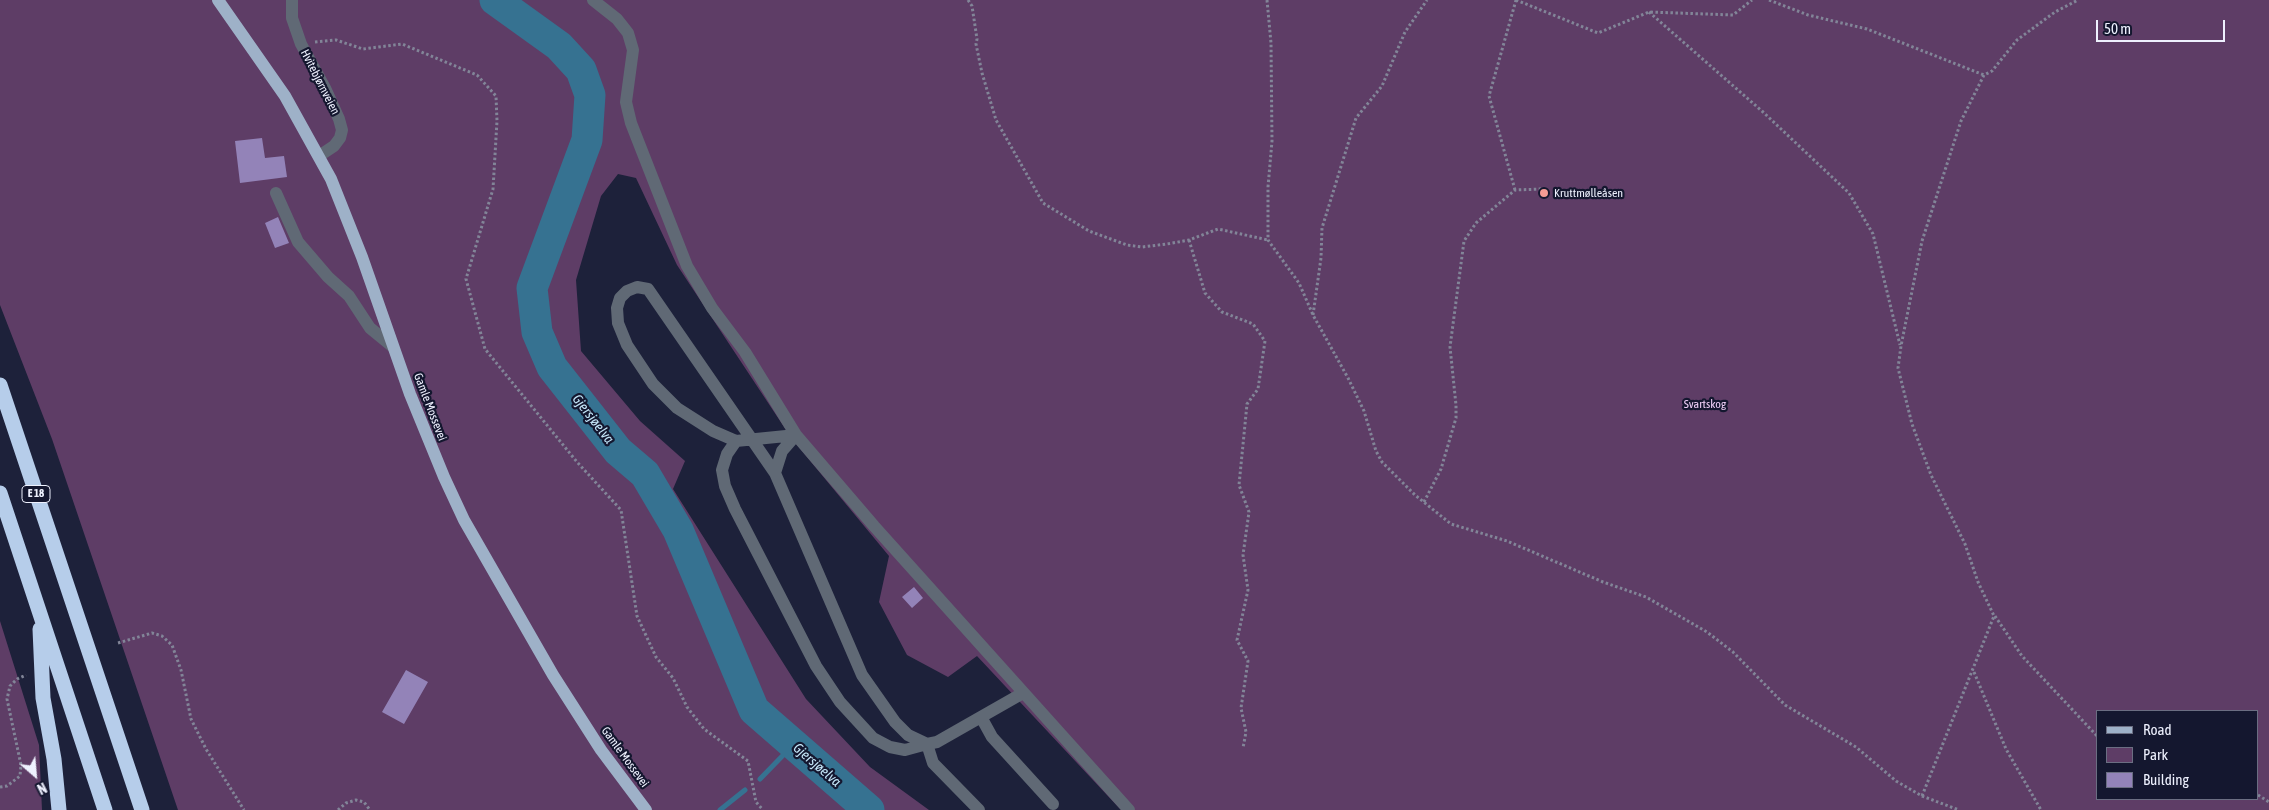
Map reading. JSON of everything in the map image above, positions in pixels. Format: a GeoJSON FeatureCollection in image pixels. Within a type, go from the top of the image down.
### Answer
{"type":"FeatureCollection","features":[{"type":"Feature","properties":{"kind":"highway","name":"E 18"},"geometry":{"type":"LineString","coordinates":[[0,385],[142,810]]}},
{"type":"Feature","properties":{"kind":"highway","name":"E 18"},"geometry":{"type":"LineString","coordinates":[[0,493],[105,810]]}},
{"type":"Feature","properties":{"kind":"highway","name":"E 18"},"geometry":{"type":"LineString","coordinates":[[39,610],[43,698],[54,759],[59,810]]}},
{"type":"Feature","properties":{"kind":"main road","name":"Gamle Mossevei"},"geometry":{"type":"LineString","coordinates":[[218,0],[269,72],[320,156],[351,227],[416,411],[444,477],[484,557],[576,712],[601,750],[646,810]]}},
{"type":"Feature","properties":{"kind":"street","name":"Hvitebjørnveien"},"geometry":{"type":"LineString","coordinates":[[292,0],[292,18],[301,44],[328,94],[342,130],[340,138],[334,146],[320,156]]}},
{"type":"Feature","properties":{"kind":"street"},"geometry":{"type":"LineString","coordinates":[[593,0],[617,19],[628,33],[633,50],[626,102],[631,123],[687,266],[712,308],[744,352],[796,435],[874,526],[1129,810]]}},
{"type":"Feature","properties":{"kind":"street"},"geometry":{"type":"LineString","coordinates":[[276,193],[298,242],[328,277],[349,296],[370,328],[392,346]]}},
{"type":"Feature","properties":{"kind":"street"},"geometry":{"type":"LineString","coordinates":[[796,435],[752,439],[736,441],[713,431],[677,408],[653,384],[627,344],[618,323],[620,298],[627,291],[638,287],[648,289],[752,439],[775,472],[862,675],[879,702],[908,735],[927,744],[933,763],[979,810]]}},
{"type":"Feature","properties":{"kind":"street"},"geometry":{"type":"LineString","coordinates":[[775,472],[782,451],[796,435]]}},
{"type":"Feature","properties":{"kind":"street"},"geometry":{"type":"LineString","coordinates":[[736,441],[727,454],[722,470],[725,486],[735,510],[816,666],[840,702],[873,738],[890,747],[905,750],[938,742],[1023,693]]}},
{"type":"Feature","properties":{"kind":"street"},"geometry":{"type":"LineString","coordinates":[[981,717],[992,737],[1052,804]]}},
{"type":"Feature","properties":{"kind":"path"},"geometry":{"type":"LineString","coordinates":[[968,0],[972,6],[977,39],[976,44],[982,73],[996,120],[1044,203],[1089,231],[1127,245],[1142,247],[1189,240],[1218,229],[1268,240]]}},
{"type":"Feature","properties":{"kind":"path"},"geometry":{"type":"LineString","coordinates":[[1267,0],[1271,43],[1272,141],[1268,187],[1268,240],[1299,283],[1312,316],[1364,411],[1376,450],[1382,462],[1424,502],[1451,524],[1507,541],[1602,582],[1646,596],[1707,632],[1733,652],[1785,705],[1856,747],[1896,781],[1922,796],[1959,810]]}},
{"type":"Feature","properties":{"kind":"path"},"geometry":{"type":"LineString","coordinates":[[1312,316],[1321,258],[1322,228],[1356,118],[1382,86],[1405,32],[1427,0]]}},
{"type":"Feature","properties":{"kind":"path"},"geometry":{"type":"LineString","coordinates":[[1515,190],[1489,96],[1516,0],[1598,33],[1649,12],[1733,15],[1752,0]]}},
{"type":"Feature","properties":{"kind":"path"},"geometry":{"type":"LineString","coordinates":[[1769,0],[1808,14],[1867,29],[1984,75]]}},
{"type":"Feature","properties":{"kind":"path"},"geometry":{"type":"LineString","coordinates":[[2078,0],[2055,12],[2017,40],[1992,71],[1984,75],[1961,121],[1922,242],[1898,368],[1912,424],[1931,476],[1965,544],[1978,582],[1994,616],[2022,656],[2096,735]]}},
{"type":"Feature","properties":{"kind":"path"},"geometry":{"type":"LineString","coordinates":[[1649,12],[1763,112],[1849,193],[1873,234],[1901,346]]}},
{"type":"Feature","properties":{"kind":"path"},"geometry":{"type":"LineString","coordinates":[[301,44],[336,40],[363,49],[402,44],[477,75],[496,96],[497,121],[493,189],[466,279],[485,349],[577,462],[621,510],[637,616],[656,657],[673,678],[687,707],[704,729],[748,761],[756,802],[763,810]]}},
{"type":"Feature","properties":{"kind":"path"},"geometry":{"type":"LineString","coordinates":[[1424,502],[1440,469],[1456,418],[1450,347],[1464,241],[1476,223],[1515,190],[1542,189]]}},
{"type":"Feature","properties":{"kind":"path"},"geometry":{"type":"LineString","coordinates":[[1189,240],[1205,293],[1222,312],[1253,324],[1265,341],[1258,389],[1247,404],[1239,485],[1249,512],[1242,555],[1248,590],[1237,640],[1248,661],[1240,708],[1246,732],[1243,748]]}},
{"type":"Feature","properties":{"kind":"path"},"geometry":{"type":"LineString","coordinates":[[1922,796],[1974,671],[1994,616]]}},
{"type":"Feature","properties":{"kind":"path"},"geometry":{"type":"LineString","coordinates":[[118,644],[152,633],[162,636],[172,645],[181,670],[191,719],[206,749],[244,810]]}},
{"type":"Feature","properties":{"kind":"path"},"geometry":{"type":"LineString","coordinates":[[1974,671],[2006,749],[2041,810]]}},
{"type":"Feature","properties":{"kind":"path"},"geometry":{"type":"LineString","coordinates":[[0,787],[8,786],[20,776],[21,765],[8,710],[8,692],[13,683],[26,675]]}},
{"type":"Feature","properties":{"kind":"path"},"geometry":{"type":"LineString","coordinates":[[338,810],[346,803],[356,800],[364,802],[370,810]]}},
{"type":"Feature","properties":{"kind":"green space","name":"Svartskog"},"geometry":{"type":"Polygon","coordinates":[[[0,0],[2269,0],[2269,810],[1121,810],[977,656],[948,677],[907,655],[879,602],[889,556],[792,439],[677,265],[636,178],[618,174],[601,196],[576,280],[581,351],[640,421],[685,461],[673,489],[806,699],[870,767],[929,810],[178,810],[52,439],[0,305],[0,0]]]}},
{"type":"Feature","properties":{"kind":"green space"},"geometry":{"type":"Polygon","coordinates":[[[0,621],[39,745],[42,810],[0,810],[0,621]]]}},
{"type":"Feature","properties":{"kind":"building"},"geometry":{"type":"Polygon","coordinates":[[[262,138],[265,158],[284,156],[287,177],[240,183],[235,141],[262,138]]]}},
{"type":"Feature","properties":{"kind":"building"},"geometry":{"type":"Polygon","coordinates":[[[278,217],[289,243],[275,248],[265,223],[278,217]]]}},
{"type":"Feature","properties":{"kind":"building"},"geometry":{"type":"Polygon","coordinates":[[[914,587],[923,598],[912,608],[902,597],[914,587]]]}},
{"type":"Feature","properties":{"kind":"building"},"geometry":{"type":"Polygon","coordinates":[[[406,670],[428,682],[404,724],[382,712],[406,670]]]}},
{"type":"Feature","properties":{"kind":"waterway","name":"Gjersjøelva"},"geometry":{"type":"LineString","coordinates":[[495,0],[559,46],[581,70],[590,95],[587,140],[532,288],[537,332],[552,367],[618,451],[645,474],[678,530],[754,710],[869,810]]}},
{"type":"Feature","properties":{"kind":"waterway"},"geometry":{"type":"LineString","coordinates":[[760,779],[794,744]]}},
{"type":"Feature","properties":{"kind":"waterway"},"geometry":{"type":"LineString","coordinates":[[720,810],[745,790]]}},
{"type":"Feature","properties":{"kind":"place","name":"Kruttmølleåsen"},"geometry":{"type":"Point","coordinates":[1544,193]}}]}
